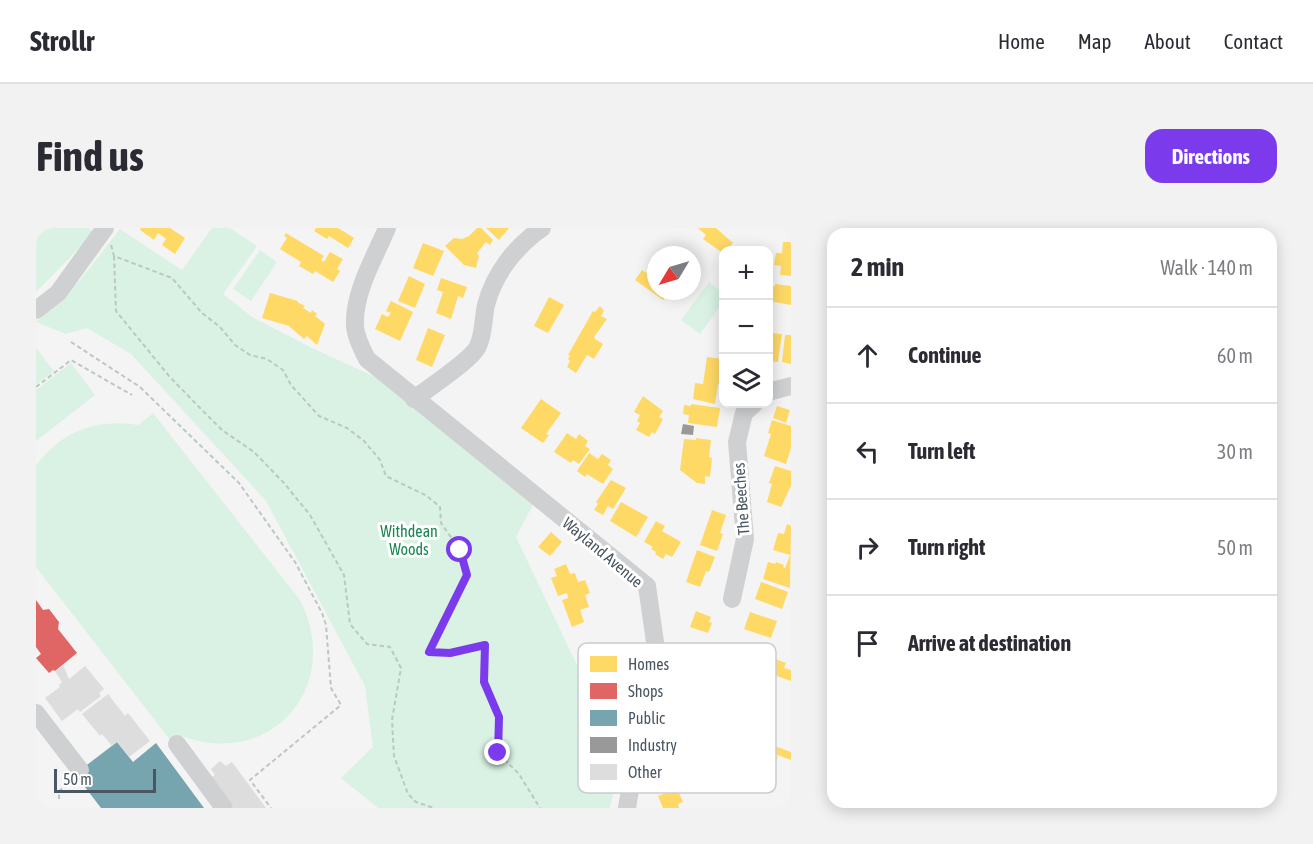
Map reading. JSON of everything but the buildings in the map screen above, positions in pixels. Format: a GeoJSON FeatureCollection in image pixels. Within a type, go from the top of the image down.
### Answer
{"type":"FeatureCollection","features":[{"type":"Feature","properties":{"kind":"street","name":"Wayland Avenue"},"geometry":{"type":"LineString","coordinates":[[387,228],[357,298],[355,328],[367,358],[414,399],[647,586],[655,643]]}},
{"type":"Feature","properties":{"kind":"street"},"geometry":{"type":"LineString","coordinates":[[414,399],[450,373],[478,348],[486,303],[504,264],[542,228]]}},
{"type":"Feature","properties":{"kind":"street"},"geometry":{"type":"LineString","coordinates":[[36,310],[58,293],[107,233]]}},
{"type":"Feature","properties":{"kind":"street"},"geometry":{"type":"LineString","coordinates":[[773,391],[791,386]]}},
{"type":"Feature","properties":{"kind":"street","name":"The Beeches"},"geometry":{"type":"LineString","coordinates":[[732,599],[745,539],[737,442],[744,413],[750,408]]}},
{"type":"Feature","properties":{"kind":"street"},"geometry":{"type":"LineString","coordinates":[[36,713],[80,770]]}},
{"type":"Feature","properties":{"kind":"street"},"geometry":{"type":"LineString","coordinates":[[177,744],[224,808]]}},
{"type":"Feature","properties":{"kind":"street","name":"Wayland Avenue"},"geometry":{"type":"LineString","coordinates":[[627,808],[630,793]]}},
{"type":"Feature","properties":{"kind":"path"},"geometry":{"type":"LineString","coordinates":[[107,233],[114,256],[116,312],[197,405],[222,430],[254,452],[284,483],[310,515],[344,575],[350,624],[367,644],[390,647],[401,668],[392,720],[394,756],[408,794],[416,802],[434,808]]}},
{"type":"Feature","properties":{"kind":"path"},"geometry":{"type":"LineString","coordinates":[[114,256],[172,278],[202,313],[220,327],[235,345],[250,355],[267,359],[282,370],[291,386],[319,416],[347,428],[364,441],[380,460],[386,476],[416,490],[440,507],[441,523],[460,550],[467,575],[429,652],[450,653],[485,645],[484,682],[499,717],[498,753],[519,774],[540,808]]}},
{"type":"Feature","properties":{"kind":"path"},"geometry":{"type":"LineString","coordinates":[[71,342],[140,387],[239,483],[295,562],[322,613],[326,624],[331,688],[341,705],[250,780],[271,808]]}},
{"type":"Feature","properties":{"kind":"path"},"geometry":{"type":"LineString","coordinates":[[36,387],[71,360],[132,395]]}},
{"type":"Feature","properties":{"kind":"green space"},"geometry":{"type":"Polygon","coordinates":[[[36,228],[89,228],[93,234],[36,292],[36,228]]]}},
{"type":"Feature","properties":{"kind":"green space","name":"Withdean Woods"},"geometry":{"type":"Polygon","coordinates":[[[212,228],[230,228],[257,246],[223,294],[252,317],[382,380],[534,503],[516,537],[578,667],[578,793],[614,793],[610,808],[378,808],[341,778],[373,747],[365,686],[266,501],[131,354],[87,328],[66,334],[36,322],[81,279],[120,229],[182,270],[212,228]]]}},
{"type":"Feature","properties":{"kind":"green space"},"geometry":{"type":"Polygon","coordinates":[[[260,250],[277,262],[251,301],[233,289],[260,250]]]}},
{"type":"Feature","properties":{"kind":"green space"},"geometry":{"type":"Polygon","coordinates":[[[709,282],[719,290],[719,308],[700,334],[681,320],[696,300],[701,300],[701,293],[709,282]]]}},
{"type":"Feature","properties":{"kind":"green space"},"geometry":{"type":"Polygon","coordinates":[[[36,348],[54,371],[36,385],[36,348]]]}},
{"type":"Feature","properties":{"kind":"green space"},"geometry":{"type":"Polygon","coordinates":[[[71,363],[95,395],[36,441],[36,390],[71,363]]]}},
{"type":"Feature","properties":{"kind":"green space"},"geometry":{"type":"Polygon","coordinates":[[[153,413],[300,600],[311,632],[312,663],[305,690],[290,714],[269,731],[242,741],[212,743],[179,735],[171,741],[36,567],[36,466],[56,444],[80,430],[108,424],[138,425],[153,413]]]}},
{"type":"Feature","properties":{"kind":"route"},"geometry":{"type":"LineString","coordinates":[[460,550],[467,575],[429,652],[450,653],[485,645],[484,682],[499,717],[498,753]]}}]}
